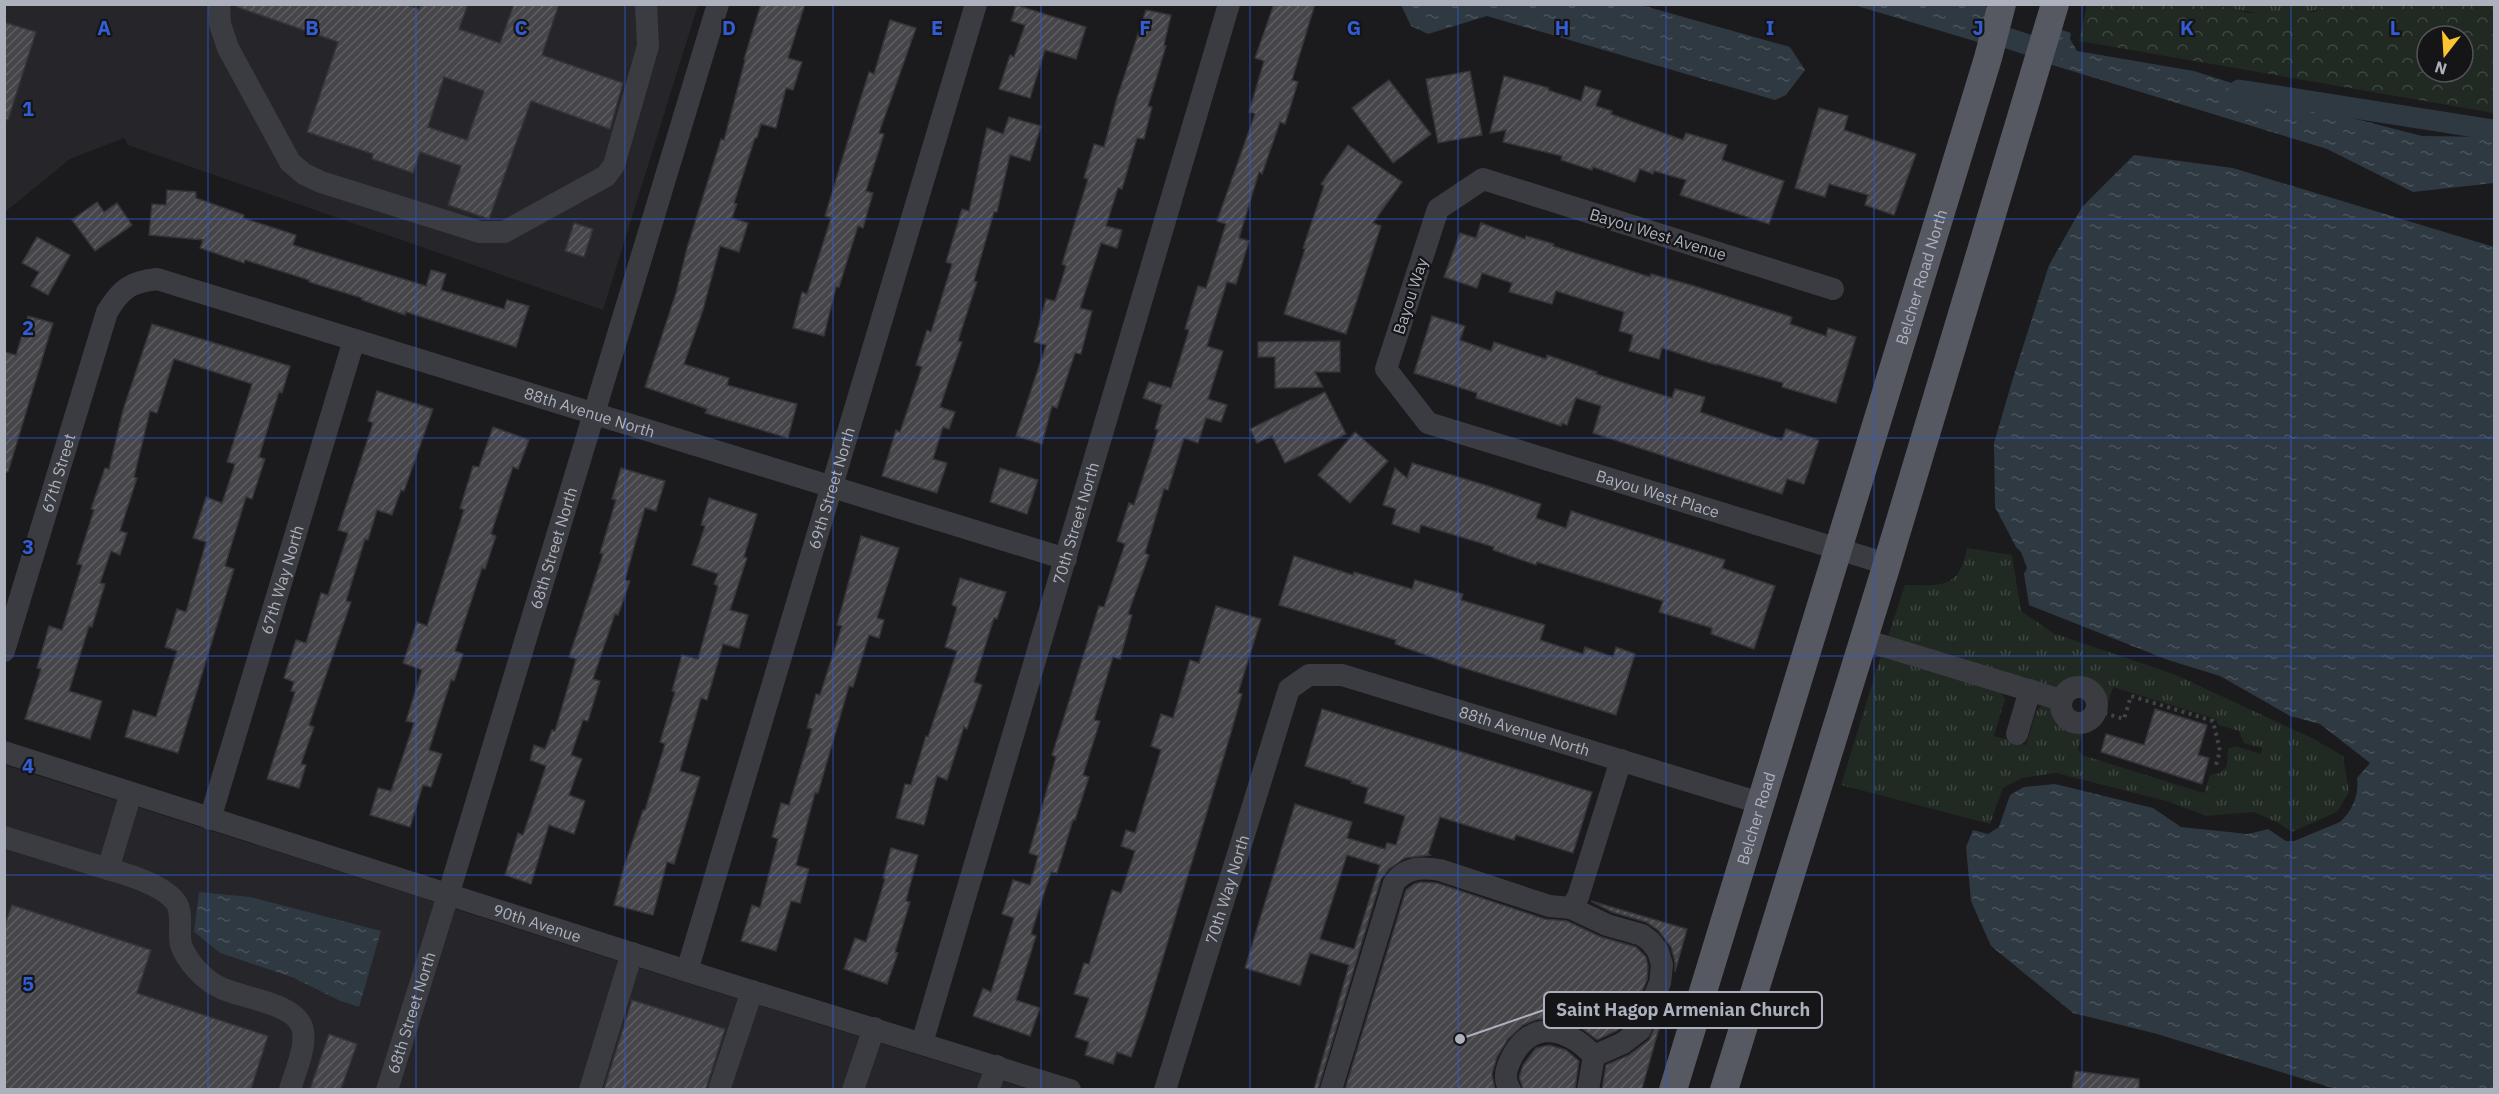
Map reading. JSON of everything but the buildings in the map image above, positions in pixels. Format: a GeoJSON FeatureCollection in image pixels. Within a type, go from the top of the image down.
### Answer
{"type":"FeatureCollection","features":[{"type":"Feature","properties":{"kind":"main road","name":"Belcher Road North"},"geometry":{"type":"LineString","coordinates":[[1838,549],[1988,58],[2002,4]]}},
{"type":"Feature","properties":{"kind":"main road"},"geometry":{"type":"LineString","coordinates":[[1724,1089],[1864,640],[2054,9]]}},
{"type":"Feature","properties":{"kind":"main road","name":"Belcher Road"},"geometry":{"type":"LineString","coordinates":[[1674,1089],[1838,549]]}},
{"type":"Feature","properties":{"kind":"street"},"geometry":{"type":"LineString","coordinates":[[219,4],[220,24],[228,48],[290,162],[304,174],[321,182],[480,232],[504,232],[606,176],[614,165],[648,46],[645,4]]}},
{"type":"Feature","properties":{"kind":"street","name":"68th Street North"},"geometry":{"type":"LineString","coordinates":[[387,1089],[449,894],[718,4]]}},
{"type":"Feature","properties":{"kind":"street","name":"69th Street North"},"geometry":{"type":"LineString","coordinates":[[687,971],[976,4]]}},
{"type":"Feature","properties":{"kind":"street","name":"70th Street North"},"geometry":{"type":"LineString","coordinates":[[922,1043],[1229,4]]}},
{"type":"Feature","properties":{"kind":"street","name":"Bayou West Avenue"},"geometry":{"type":"LineString","coordinates":[[1483,179],[1833,289]]}},
{"type":"Feature","properties":{"kind":"street","name":"Bayou Way"},"geometry":{"type":"LineString","coordinates":[[1428,423],[1386,369],[1438,209],[1483,179]]}},
{"type":"Feature","properties":{"kind":"street","name":"88th Avenue North"},"geometry":{"type":"LineString","coordinates":[[117,296],[137,281],[157,279],[1065,559]]}},
{"type":"Feature","properties":{"kind":"street","name":"67th Street"},"geometry":{"type":"LineString","coordinates":[[4,651],[107,312],[117,296]]}},
{"type":"Feature","properties":{"kind":"street","name":"67th Way North"},"geometry":{"type":"LineString","coordinates":[[210,819],[354,340]]}},
{"type":"Feature","properties":{"kind":"street","name":"Bayou West Place"},"geometry":{"type":"LineString","coordinates":[[1428,423],[1887,564]]}},
{"type":"Feature","properties":{"kind":"street"},"geometry":{"type":"LineString","coordinates":[[1864,640],[2061,700],[2064,716],[2074,723],[2080,724],[2091,720],[2097,711]]}},
{"type":"Feature","properties":{"kind":"street","name":"88th Avenue North"},"geometry":{"type":"LineString","coordinates":[[1289,689],[1310,675],[1342,675],[1760,803]]}},
{"type":"Feature","properties":{"kind":"street","name":"70th Way North"},"geometry":{"type":"LineString","coordinates":[[1165,1089],[1289,689]]}},
{"type":"Feature","properties":{"kind":"street"},"geometry":{"type":"LineString","coordinates":[[2017,734],[2030,690]]}},
{"type":"Feature","properties":{"kind":"street","name":"90th Avenue"},"geometry":{"type":"LineString","coordinates":[[4,752],[687,971],[1070,1089]]}},
{"type":"Feature","properties":{"kind":"street"},"geometry":{"type":"LineString","coordinates":[[1571,908],[1578,897],[1621,760]]}},
{"type":"Feature","properties":{"kind":"street"},"geometry":{"type":"LineString","coordinates":[[108,869],[131,793]]}},
{"type":"Feature","properties":{"kind":"street"},"geometry":{"type":"LineString","coordinates":[[4,837],[132,876],[167,894],[178,905],[181,945],[204,977],[220,988],[295,1015],[302,1026],[303,1040],[290,1089]]}},
{"type":"Feature","properties":{"kind":"street"},"geometry":{"type":"LineString","coordinates":[[1331,1089],[1394,883],[1402,873],[1422,867],[1440,870],[1549,906],[1571,908],[1607,925],[1642,935],[1650,941],[1658,951],[1662,965],[1660,983],[1640,1030],[1623,1043],[1594,1056]]}},
{"type":"Feature","properties":{"kind":"street"},"geometry":{"type":"LineString","coordinates":[[590,1089],[632,953]]}},
{"type":"Feature","properties":{"kind":"street"},"geometry":{"type":"LineString","coordinates":[[719,1089],[752,991]]}},
{"type":"Feature","properties":{"kind":"street"},"geometry":{"type":"LineString","coordinates":[[853,1089],[874,1028]]}},
{"type":"Feature","properties":{"kind":"street"},"geometry":{"type":"LineString","coordinates":[[1510,1089],[1506,1071],[1517,1047],[1538,1032],[1552,1030],[1569,1036],[1584,1045],[1594,1056]]}},
{"type":"Feature","properties":{"kind":"street"},"geometry":{"type":"LineString","coordinates":[[1588,1089],[1594,1056]]}},
{"type":"Feature","properties":{"kind":"street"},"geometry":{"type":"LineString","coordinates":[[988,1089],[997,1066]]}},
{"type":"Feature","properties":{"kind":"path"},"geometry":{"type":"LineString","coordinates":[[2097,711],[2124,718],[2131,696],[2213,721],[2220,751],[2216,765]]}},
{"type":"Feature","properties":{"kind":"shaded area"},"geometry":{"type":"Polygon","coordinates":[[[4,5],[698,5],[603,310],[128,145],[124,138],[70,159],[5,212],[4,5]]]}},
{"type":"Feature","properties":{"kind":"shaded area"},"geometry":{"type":"Polygon","coordinates":[[[5,765],[435,902],[376,1089],[5,1090],[5,765]],[[194,932],[220,953],[294,978],[340,1001],[360,1007],[194,932]]]}},
{"type":"Feature","properties":{"kind":"shaded area"},"geometry":{"type":"Polygon","coordinates":[[[455,909],[674,979],[1031,1090],[398,1090],[455,909]]]}},
{"type":"Feature","properties":{"kind":"green space"},"geometry":{"type":"Polygon","coordinates":[[[2329,4],[2494,5],[2494,113],[2079,41],[2087,5],[2215,5],[2248,13],[2314,12],[2329,4]]]}},
{"type":"Feature","properties":{"kind":"green space"},"geometry":{"type":"Polygon","coordinates":[[[2215,5],[2329,5],[2303,13],[2273,14],[2215,5]]]}},
{"type":"Feature","properties":{"kind":"green space"},"geometry":{"type":"Polygon","coordinates":[[[1967,548],[2012,555],[2021,611],[2053,633],[2176,675],[2312,738],[2343,756],[2349,792],[2337,812],[2292,832],[2254,812],[2207,816],[2166,801],[2056,773],[2022,778],[2003,788],[1990,824],[1841,785],[1881,655],[2001,692],[2005,699],[1994,736],[2026,745],[2037,709],[2043,705],[2053,708],[2061,721],[2069,728],[2084,729],[2078,749],[2082,755],[2204,793],[2210,775],[2220,773],[2227,766],[2228,749],[2235,746],[2261,754],[2262,748],[2244,743],[2239,731],[2218,725],[2216,719],[2113,687],[2108,703],[2103,702],[2096,689],[2085,682],[2071,681],[2059,689],[1888,636],[1905,585],[1938,584],[1953,578],[1964,562],[1967,548]]]}},
{"type":"Feature","properties":{"kind":"water"},"geometry":{"type":"Polygon","coordinates":[[[1979,4],[1990,8],[1981,43],[1854,5],[1979,4]]]}},
{"type":"Feature","properties":{"kind":"water"},"geometry":{"type":"Polygon","coordinates":[[[1401,5],[1641,5],[1790,47],[1805,70],[1786,95],[1775,100],[1487,16],[1428,34],[1411,26],[1401,5]]]}},
{"type":"Feature","properties":{"kind":"water"},"geometry":{"type":"Polygon","coordinates":[[[2059,29],[2071,33],[2070,39],[2077,51],[2194,71],[2294,103],[2422,136],[2494,137],[2494,183],[2413,192],[2327,149],[2049,64],[2059,29]]]}},
{"type":"Feature","properties":{"kind":"water"},"geometry":{"type":"Polygon","coordinates":[[[2134,155],[2233,168],[2494,247],[2494,1089],[2336,1089],[2157,1034],[2073,1013],[1991,946],[1971,901],[1966,847],[1973,830],[1988,834],[1999,827],[2010,795],[2024,787],[2055,784],[2153,808],[2181,827],[2248,834],[2268,829],[2286,841],[2294,841],[2340,822],[2345,817],[2356,796],[2357,778],[2370,763],[2320,724],[2290,716],[2220,676],[2168,660],[2029,605],[2024,574],[2027,568],[2021,552],[2016,547],[1995,507],[1994,443],[2049,265],[2082,207],[2134,155]]]}},
{"type":"Feature","properties":{"kind":"water"},"geometry":{"type":"Polygon","coordinates":[[[199,892],[250,897],[381,931],[359,1007],[340,1001],[294,978],[220,953],[194,932],[199,892]]]}},
{"type":"Feature","properties":{"kind":"waterway"},"geometry":{"type":"LineString","coordinates":[[1980,29],[2053,53]]}},
{"type":"Feature","properties":{"kind":"waterway"},"geometry":{"type":"LineString","coordinates":[[2239,90],[2494,130]]}},
{"type":"Feature","properties":{"kind":"place","name":"Saint Hagop Armenian Church"},"geometry":{"type":"Point","coordinates":[1460,1039]}}]}
